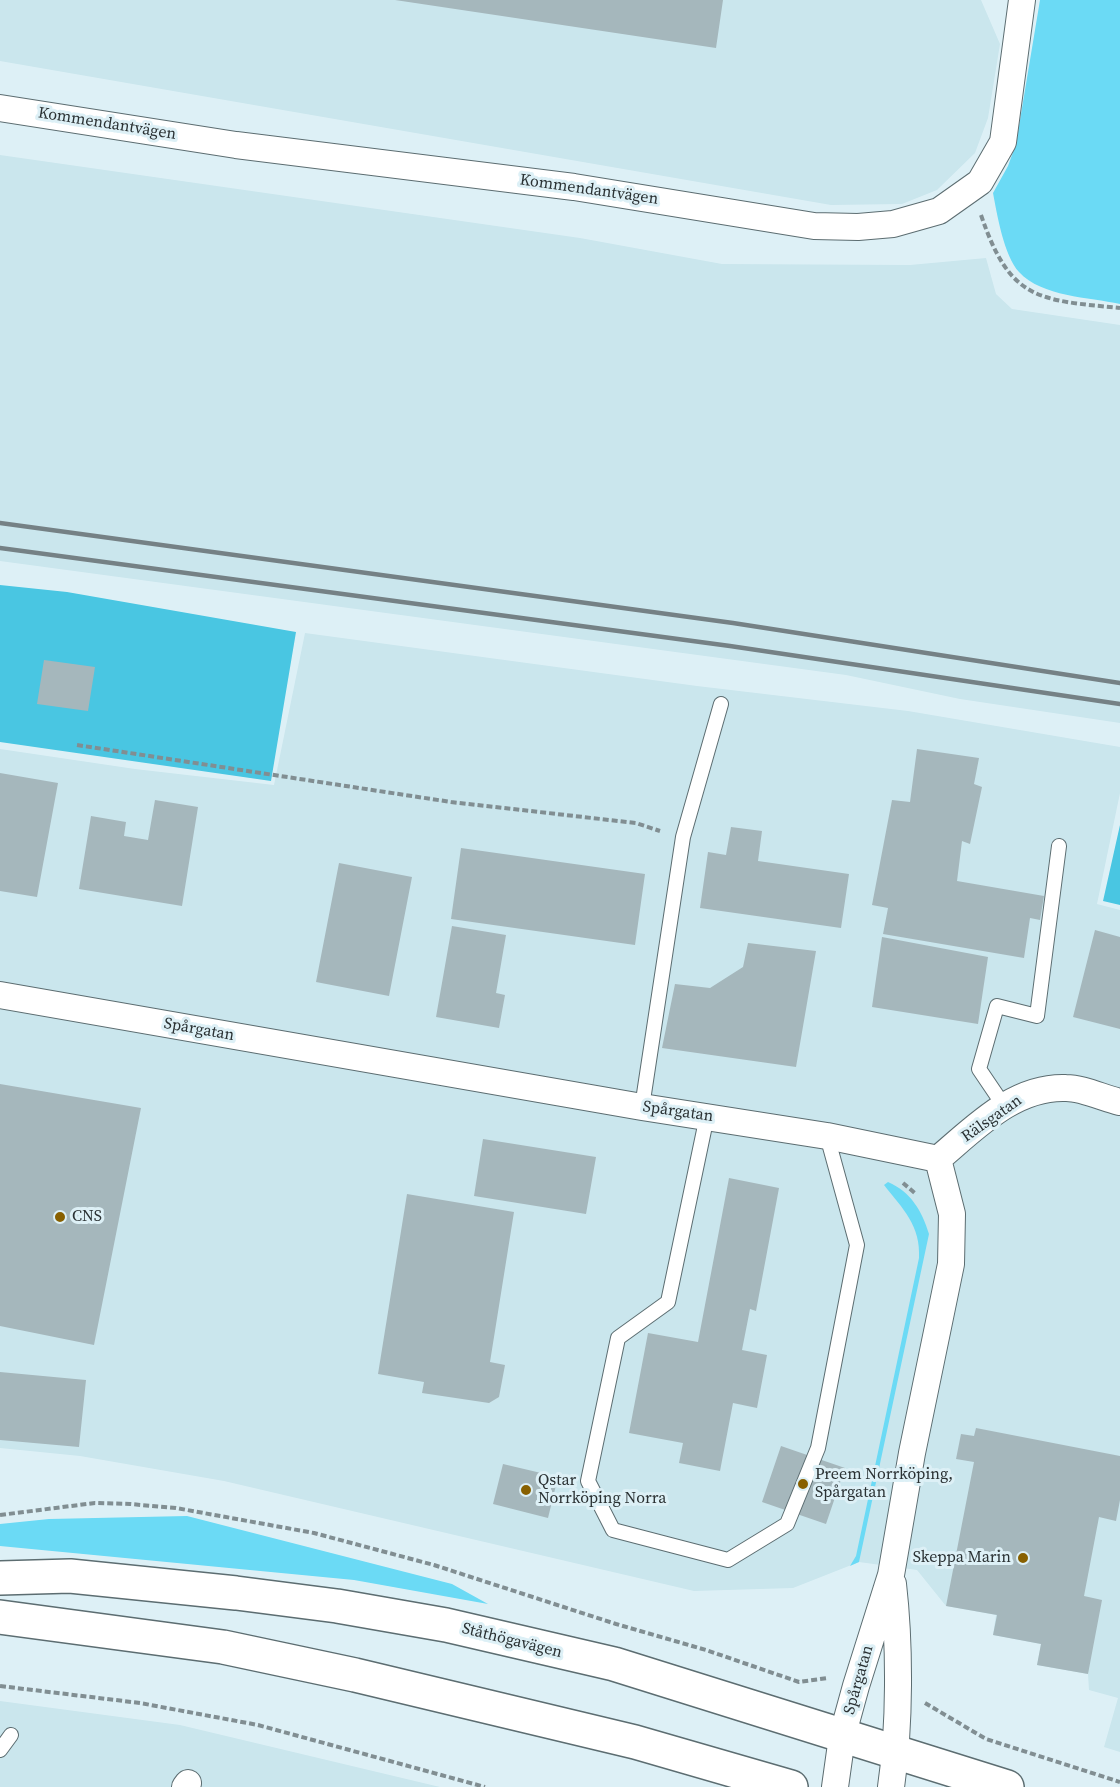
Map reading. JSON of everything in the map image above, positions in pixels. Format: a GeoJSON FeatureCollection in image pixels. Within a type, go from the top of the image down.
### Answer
{"type":"FeatureCollection","features":[{"type":"Feature","properties":{"kind":"main road","name":"Ståthögavägen"},"geometry":{"type":"LineString","coordinates":[[0,1578],[70,1576],[236,1593],[337,1606],[446,1625],[614,1664],[1007,1787]]}},
{"type":"Feature","properties":{"kind":"main road"},"geometry":{"type":"LineString","coordinates":[[0,1617],[223,1647],[355,1674],[635,1742],[791,1787]]}},
{"type":"Feature","properties":{"kind":"street","name":"Kommendantvägen"},"geometry":{"type":"LineString","coordinates":[[0,108],[236,145],[573,186],[814,226],[858,228],[893,224],[939,211],[980,182],[1003,142],[1022,0]]}},
{"type":"Feature","properties":{"kind":"street","name":"Spårgatan"},"geometry":{"type":"LineString","coordinates":[[0,995],[642,1107],[827,1136],[938,1159],[952,1214],[951,1264],[912,1453],[891,1575],[842,1737],[836,1787]]}},
{"type":"Feature","properties":{"kind":"street","name":"Rälsgatan"},"geometry":{"type":"LineString","coordinates":[[938,1159],[1004,1106],[1023,1095],[1066,1088],[1120,1102]]}},
{"type":"Feature","properties":{"kind":"street","name":"Spårgatan"},"geometry":{"type":"LineString","coordinates":[[891,1575],[897,1620],[896,1753],[891,1787]]}},
{"type":"Feature","properties":{"kind":"lane"},"geometry":{"type":"LineString","coordinates":[[642,1107],[683,837],[721,704]]}},
{"type":"Feature","properties":{"kind":"lane"},"geometry":{"type":"LineString","coordinates":[[1004,1106],[979,1069],[997,1006],[1037,1016],[1059,846]]}},
{"type":"Feature","properties":{"kind":"lane"},"geometry":{"type":"LineString","coordinates":[[707,1116],[668,1302],[618,1338],[588,1481],[613,1530],[728,1560],[786,1524],[818,1448],[857,1245],[827,1136]]}},
{"type":"Feature","properties":{"kind":"lane"},"geometry":{"type":"LineString","coordinates":[[0,1750],[11,1735]]}},
{"type":"Feature","properties":{"kind":"path"},"geometry":{"type":"LineString","coordinates":[[980,182],[977,204],[994,251],[1013,277],[1032,294],[1069,303],[1120,308]]}},
{"type":"Feature","properties":{"kind":"path"},"geometry":{"type":"LineString","coordinates":[[77,745],[451,802],[636,823],[683,837]]}},
{"type":"Feature","properties":{"kind":"path"},"geometry":{"type":"LineString","coordinates":[[0,1515],[95,1503],[130,1504],[176,1508],[314,1533],[434,1565],[616,1624],[706,1650],[799,1682],[825,1677],[856,1686]]}},
{"type":"Feature","properties":{"kind":"path"},"geometry":{"type":"LineString","coordinates":[[0,1686],[140,1703],[258,1725],[485,1787]]}},
{"type":"Feature","properties":{"kind":"path"},"geometry":{"type":"LineString","coordinates":[[896,1699],[928,1703],[986,1739],[1120,1782]]}},
{"type":"Feature","properties":{"kind":"shaded area"},"geometry":{"type":"Polygon","coordinates":[[[0,0],[981,0],[1000,44],[988,118],[975,153],[937,190],[902,204],[831,205],[0,61],[0,0]]]}},
{"type":"Feature","properties":{"kind":"shaded area"},"geometry":{"type":"Polygon","coordinates":[[[1040,0],[1120,0],[1120,304],[1066,295],[1040,287],[1019,272],[1009,256],[1002,234],[993,193],[1008,166],[1016,144],[1040,0]]]}},
{"type":"Feature","properties":{"kind":"shaded area"},"geometry":{"type":"Polygon","coordinates":[[[0,155],[580,238],[722,264],[910,265],[986,258],[996,294],[1012,309],[1120,325],[1120,723],[960,699],[846,675],[0,561],[0,155]]]}},
{"type":"Feature","properties":{"kind":"shaded area"},"geometry":{"type":"Polygon","coordinates":[[[0,585],[67,592],[296,632],[271,781],[0,742],[0,585]]]}},
{"type":"Feature","properties":{"kind":"shaded area"},"geometry":{"type":"Polygon","coordinates":[[[305,633],[697,686],[908,711],[1120,747],[1120,793],[1097,904],[1120,910],[1120,1752],[1104,1747],[1118,1698],[1089,1690],[1088,1674],[1037,1665],[1041,1644],[993,1635],[996,1615],[946,1606],[917,1570],[859,1562],[793,1588],[694,1591],[224,1481],[80,1456],[0,1448],[0,749],[135,769],[274,785],[305,633]]]}},
{"type":"Feature","properties":{"kind":"shaded area"},"geometry":{"type":"Polygon","coordinates":[[[1120,825],[1120,905],[1103,901],[1120,825]]]}},
{"type":"Feature","properties":{"kind":"shaded area"},"geometry":{"type":"Polygon","coordinates":[[[888,1182],[903,1191],[914,1203],[929,1234],[859,1562],[850,1566],[856,1556],[919,1258],[914,1227],[884,1185],[888,1182]]]}},
{"type":"Feature","properties":{"kind":"shaded area"},"geometry":{"type":"Polygon","coordinates":[[[187,1516],[452,1584],[488,1604],[354,1580],[0,1546],[0,1524],[49,1519],[187,1516]]]}},
{"type":"Feature","properties":{"kind":"shaded area"},"geometry":{"type":"Polygon","coordinates":[[[0,1701],[180,1725],[440,1787],[0,1787],[0,1701]]]}},
{"type":"Feature","properties":{"kind":"building"},"geometry":{"type":"Polygon","coordinates":[[[395,0],[723,0],[716,48],[395,0]]]}},
{"type":"Feature","properties":{"kind":"building"},"geometry":{"type":"Polygon","coordinates":[[[44,660],[95,667],[88,711],[37,704],[44,660]]]}},
{"type":"Feature","properties":{"kind":"building"},"geometry":{"type":"Polygon","coordinates":[[[917,749],[979,758],[974,784],[982,787],[970,844],[962,841],[957,881],[1044,896],[1040,920],[1030,918],[1024,958],[883,934],[888,908],[872,905],[892,800],[910,802],[917,749]]]}},
{"type":"Feature","properties":{"kind":"building"},"geometry":{"type":"Polygon","coordinates":[[[0,773],[58,783],[37,897],[0,891],[0,773]]]}},
{"type":"Feature","properties":{"kind":"building"},"geometry":{"type":"Polygon","coordinates":[[[155,800],[198,807],[182,906],[79,889],[91,816],[126,822],[124,836],[148,840],[155,800]]]}},
{"type":"Feature","properties":{"kind":"building"},"geometry":{"type":"Polygon","coordinates":[[[731,827],[762,831],[758,861],[849,874],[841,928],[700,908],[708,852],[726,855],[731,827]]]}},
{"type":"Feature","properties":{"kind":"building"},"geometry":{"type":"Polygon","coordinates":[[[461,848],[645,874],[635,945],[451,919],[461,848]]]}},
{"type":"Feature","properties":{"kind":"building"},"geometry":{"type":"Polygon","coordinates":[[[339,863],[412,877],[389,996],[316,982],[339,863]]]}},
{"type":"Feature","properties":{"kind":"building"},"geometry":{"type":"Polygon","coordinates":[[[452,926],[506,935],[496,993],[505,995],[499,1028],[436,1017],[452,926]]]}},
{"type":"Feature","properties":{"kind":"building"},"geometry":{"type":"Polygon","coordinates":[[[1095,930],[1120,937],[1120,1029],[1073,1017],[1095,930]]]}},
{"type":"Feature","properties":{"kind":"building"},"geometry":{"type":"Polygon","coordinates":[[[882,937],[988,957],[978,1024],[872,1007],[882,937]]]}},
{"type":"Feature","properties":{"kind":"building"},"geometry":{"type":"Polygon","coordinates":[[[748,943],[816,951],[796,1067],[662,1048],[675,984],[710,988],[743,967],[748,943]]]}},
{"type":"Feature","properties":{"kind":"building","name":"CNS"},"geometry":{"type":"Polygon","coordinates":[[[0,1084],[141,1108],[94,1345],[0,1326],[0,1084]]]}},
{"type":"Feature","properties":{"kind":"building"},"geometry":{"type":"Polygon","coordinates":[[[483,1139],[596,1157],[586,1214],[474,1196],[483,1139]]]}},
{"type":"Feature","properties":{"kind":"building"},"geometry":{"type":"Polygon","coordinates":[[[729,1178],[779,1188],[756,1311],[750,1309],[742,1350],[767,1355],[757,1408],[733,1403],[720,1471],[679,1463],[683,1443],[629,1433],[648,1333],[698,1342],[729,1178]]]}},
{"type":"Feature","properties":{"kind":"building"},"geometry":{"type":"Polygon","coordinates":[[[407,1194],[514,1212],[490,1362],[505,1365],[499,1397],[489,1403],[422,1393],[424,1382],[378,1374],[407,1194]]]}},
{"type":"Feature","properties":{"kind":"building"},"geometry":{"type":"Polygon","coordinates":[[[0,1372],[86,1380],[79,1447],[0,1440],[0,1372]]]}},
{"type":"Feature","properties":{"kind":"building","name":"Skeppa Marin"},"geometry":{"type":"Polygon","coordinates":[[[976,1428],[1120,1456],[1120,1500],[1116,1521],[1099,1517],[1084,1596],[1102,1600],[1088,1674],[1037,1665],[1041,1644],[993,1635],[997,1615],[946,1606],[974,1462],[956,1459],[961,1434],[974,1436],[976,1428]]]}},
{"type":"Feature","properties":{"kind":"building"},"geometry":{"type":"Polygon","coordinates":[[[781,1446],[845,1468],[826,1524],[762,1502],[781,1446]]]}},
{"type":"Feature","properties":{"kind":"building"},"geometry":{"type":"Polygon","coordinates":[[[503,1464],[558,1477],[548,1518],[493,1504],[503,1464]]]}},
{"type":"Feature","properties":{"kind":"railway"},"geometry":{"type":"LineString","coordinates":[[0,523],[733,623],[1120,683]]}},
{"type":"Feature","properties":{"kind":"railway"},"geometry":{"type":"LineString","coordinates":[[0,548],[730,646],[1120,704]]}},
{"type":"Feature","properties":{"kind":"place","name":"CNS"},"geometry":{"type":"Point","coordinates":[60,1217]}},
{"type":"Feature","properties":{"kind":"place","name":"Preem Norrköping, Spårgatan"},"geometry":{"type":"Point","coordinates":[803,1484]}},
{"type":"Feature","properties":{"kind":"place","name":"Qstar Norrköping Norra"},"geometry":{"type":"Point","coordinates":[526,1490]}},
{"type":"Feature","properties":{"kind":"place","name":"Skeppa Marin"},"geometry":{"type":"Point","coordinates":[1023,1558]}}]}
